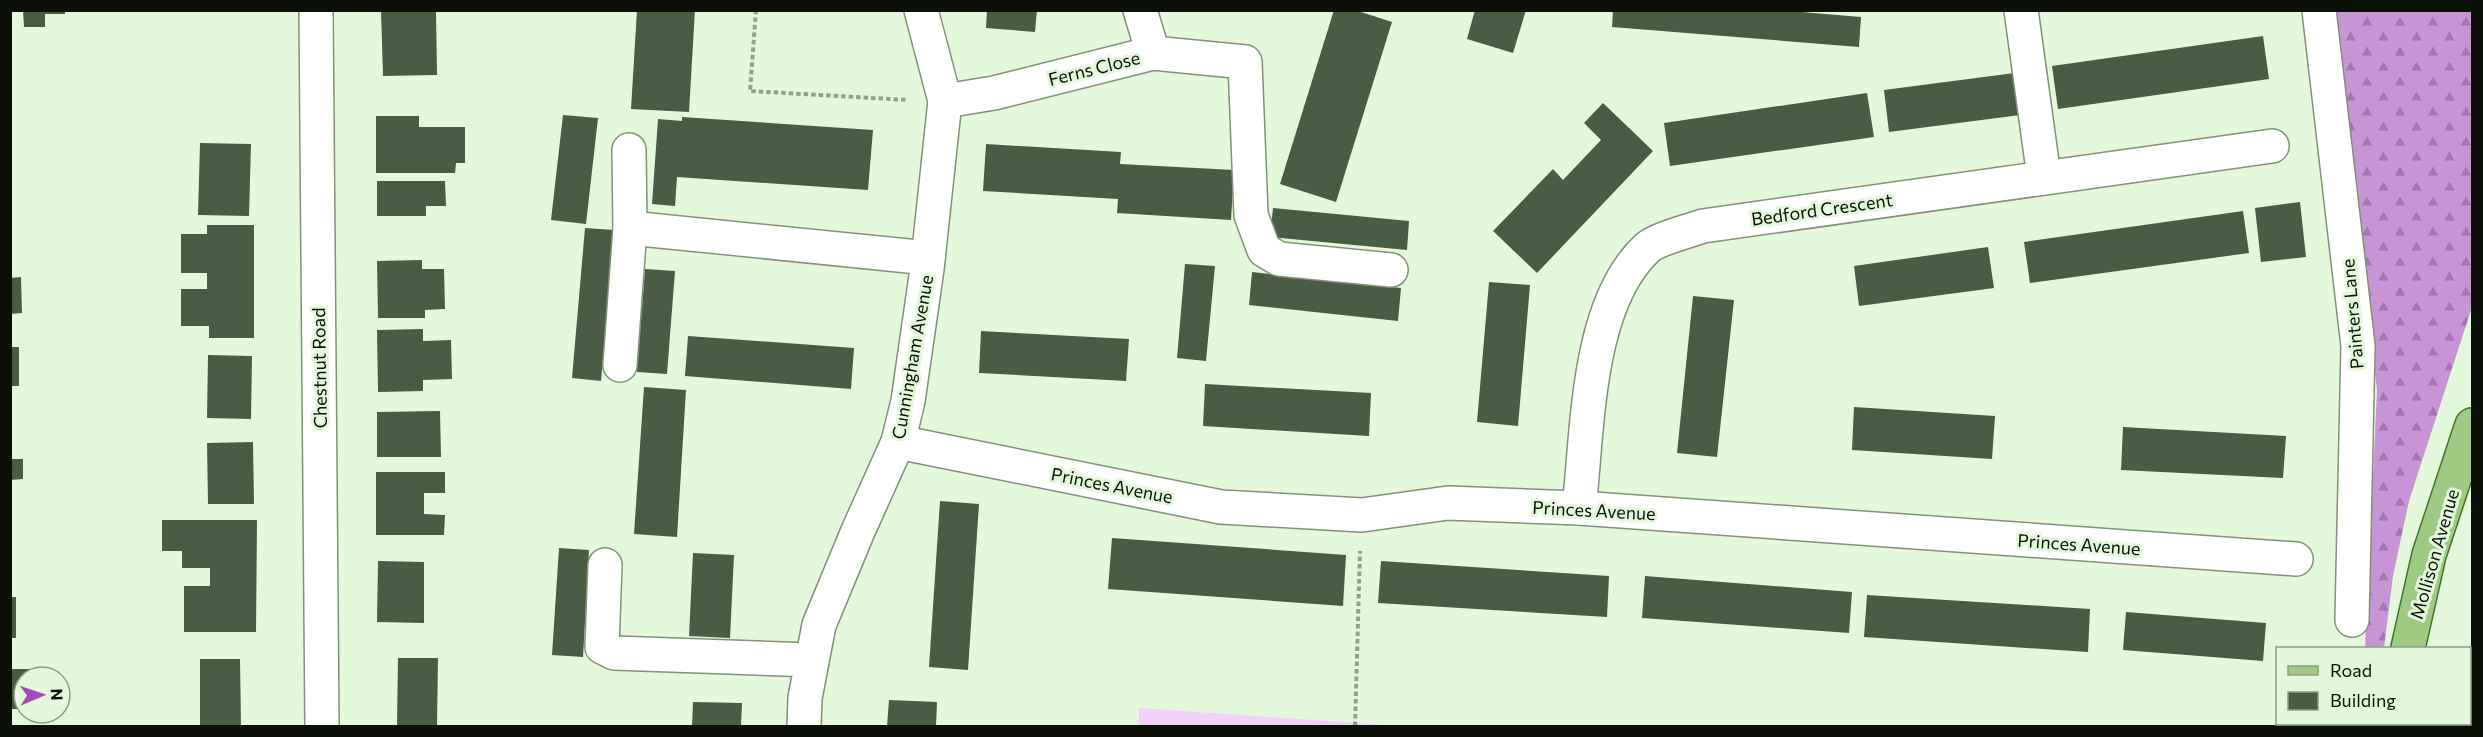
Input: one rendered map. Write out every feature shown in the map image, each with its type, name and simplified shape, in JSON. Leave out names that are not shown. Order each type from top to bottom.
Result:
[{"type":"main road","name":"Mollison Avenue","points":[[2408,647],[2429,555],[2472,425]]},
{"type":"street","name":"Chestnut Road","points":[[316,10],[322,726]]},
{"type":"street","name":"Cunningham Avenue","points":[[804,726],[805,698],[819,625],[898,442],[908,401],[928,258],[945,101],[921,10]]},
{"type":"street","points":[[1140,10],[1153,53]]},
{"type":"street","points":[[2021,10],[2044,177]]},
{"type":"street","name":"Painters Lane","points":[[2319,10],[2358,346],[2352,620]]},
{"type":"street","name":"Ferns Close","points":[[945,101],[994,93],[1153,53],[1245,62],[1251,215],[1264,250],[1279,259],[1391,270]]},
{"type":"street","name":"Bedford Crescent","points":[[1579,508],[1597,342],[1619,286],[1648,246],[1702,226],[2272,146]]},
{"type":"street","points":[[620,365],[630,228],[629,150]]},
{"type":"street","points":[[630,228],[928,258]]},
{"type":"street","name":"Princes Avenue","points":[[898,442],[1221,507],[1362,515],[1448,503],[1579,508],[2296,559]]},
{"type":"street","points":[[605,565],[602,647],[614,653],[812,660]]},
{"type":"path","points":[[756,10],[750,91],[945,101]]},
{"type":"path","points":[[1355,726],[1362,515]]},
{"type":"shaded area","points":[[1139,708],[1398,726],[1139,726]]},
{"type":"green space","points":[[2334,11],[2472,11],[2472,307],[2409,501],[2393,576],[2384,647],[2365,647],[2377,390]]},
{"type":"building","points":[[23,10],[65,10],[65,14],[45,14],[45,27],[24,27]]},
{"type":"building","points":[[381,10],[436,10],[437,75],[383,76]]},
{"type":"building","points":[[637,10],[695,10],[689,112],[631,109]]},
{"type":"building","points":[[987,10],[1037,10],[1035,32],[986,28]]},
{"type":"building","points":[[1334,10],[1355,10],[1392,22],[1336,202],[1280,184]]},
{"type":"building","points":[[1475,10],[1526,10],[1513,53],[1467,39]]},
{"type":"building","points":[[1613,10],[1778,10],[1861,17],[1859,47],[1612,27]]},
{"type":"building","points":[[2263,36],[2269,79],[2058,109],[2052,66]]},
{"type":"building","points":[[2022,72],[2028,114],[1889,132],[1884,90]]},
{"type":"building","points":[[1867,93],[1874,137],[1670,166],[1664,123]]},
{"type":"building","points":[[1603,103],[1653,151],[1537,273],[1493,231],[1553,169],[1563,180],[1601,140],[1584,123]]},
{"type":"building","points":[[563,115],[598,118],[586,224],[551,220]]},
{"type":"building","points":[[376,116],[419,116],[419,127],[465,127],[465,163],[456,163],[455,173],[376,173]]},
{"type":"building","points":[[682,117],[873,130],[868,190],[677,177],[675,206],[652,204],[658,119],[682,121]]},
{"type":"building","points":[[200,143],[251,144],[249,216],[198,215]]},
{"type":"building","points":[[986,144],[1121,152],[1120,164],[1234,170],[1231,220],[1117,213],[1118,199],[983,191]]},
{"type":"building","points":[[377,181],[445,181],[446,206],[426,206],[426,216],[377,216]]},
{"type":"building","points":[[2300,202],[2306,257],[2261,262],[2255,208]]},
{"type":"building","points":[[1273,208],[1409,221],[1407,250],[1270,237]]},
{"type":"building","points":[[2243,211],[2249,253],[2030,283],[2024,242]]},
{"type":"building","points":[[207,225],[254,225],[254,338],[209,338],[209,326],[181,326],[181,289],[207,289],[207,273],[181,273],[181,234],[207,234]]},
{"type":"building","points":[[585,228],[614,230],[601,381],[572,378]]},
{"type":"building","points":[[1988,247],[1994,288],[1859,306],[1854,266]]},
{"type":"building","points":[[422,260],[422,269],[444,269],[445,309],[425,310],[425,318],[378,318],[377,261]]},
{"type":"building","points":[[1185,264],[1215,266],[1206,361],[1177,358]]},
{"type":"building","points":[[645,269],[675,271],[667,374],[637,372]]},
{"type":"building","points":[[1252,272],[1401,288],[1398,321],[1249,305]]},
{"type":"building","points":[[21,277],[22,313],[10,314],[10,278]]},
{"type":"building","points":[[1489,282],[1530,285],[1518,426],[1477,422]]},
{"type":"building","points":[[1693,296],[1734,300],[1717,457],[1677,453]]},
{"type":"building","points":[[423,329],[423,341],[451,340],[452,379],[423,380],[423,391],[378,392],[377,330]]},
{"type":"building","points":[[981,331],[1129,339],[1126,381],[979,373]]},
{"type":"building","points":[[688,336],[854,348],[851,389],[685,376]]},
{"type":"building","points":[[10,347],[19,347],[19,386],[10,386]]},
{"type":"building","points":[[208,355],[252,356],[251,419],[207,418]]},
{"type":"building","points":[[1205,384],[1371,393],[1369,436],[1203,426]]},
{"type":"building","points":[[644,387],[686,390],[677,537],[634,534]]},
{"type":"building","points":[[1854,407],[1995,416],[1992,459],[1852,450]]},
{"type":"building","points":[[440,411],[441,457],[377,457],[377,412]]},
{"type":"building","points":[[2123,427],[2286,436],[2283,478],[2121,470]]},
{"type":"building","points":[[253,442],[254,504],[208,504],[207,443]]},
{"type":"building","points":[[10,459],[23,459],[23,479],[10,480]]},
{"type":"building","points":[[376,472],[445,472],[445,493],[424,493],[424,514],[445,515],[444,535],[376,535]]},
{"type":"building","points":[[940,501],[979,504],[968,670],[929,667]]},
{"type":"building","points":[[162,520],[257,520],[256,632],[184,632],[184,586],[210,586],[210,568],[182,568],[182,551],[162,551]]},
{"type":"building","points":[[1112,538],[1346,555],[1343,606],[1108,589]]},
{"type":"building","points":[[559,548],[589,550],[583,657],[552,655]]},
{"type":"building","points":[[693,553],[734,555],[730,638],[689,636]]},
{"type":"building","points":[[378,561],[424,562],[424,623],[377,622]]},
{"type":"building","points":[[1381,561],[1609,576],[1607,617],[1378,603]]},
{"type":"building","points":[[1645,576],[1852,592],[1849,633],[1642,618]]},
{"type":"building","points":[[1867,595],[2090,609],[2088,652],[1864,637]]},
{"type":"building","points":[[10,597],[16,597],[16,638],[10,638]]},
{"type":"building","points":[[2126,612],[2266,623],[2263,661],[2123,650]]},
{"type":"building","points":[[398,658],[438,658],[437,726],[397,726]]},
{"type":"building","points":[[200,659],[240,659],[241,726],[200,726]]},
{"type":"building","points":[[10,669],[12,669],[12,709],[10,709]]},
{"type":"building","points":[[889,700],[937,702],[936,726],[887,726]]},
{"type":"building","points":[[693,702],[742,703],[741,726],[692,726]]}]
